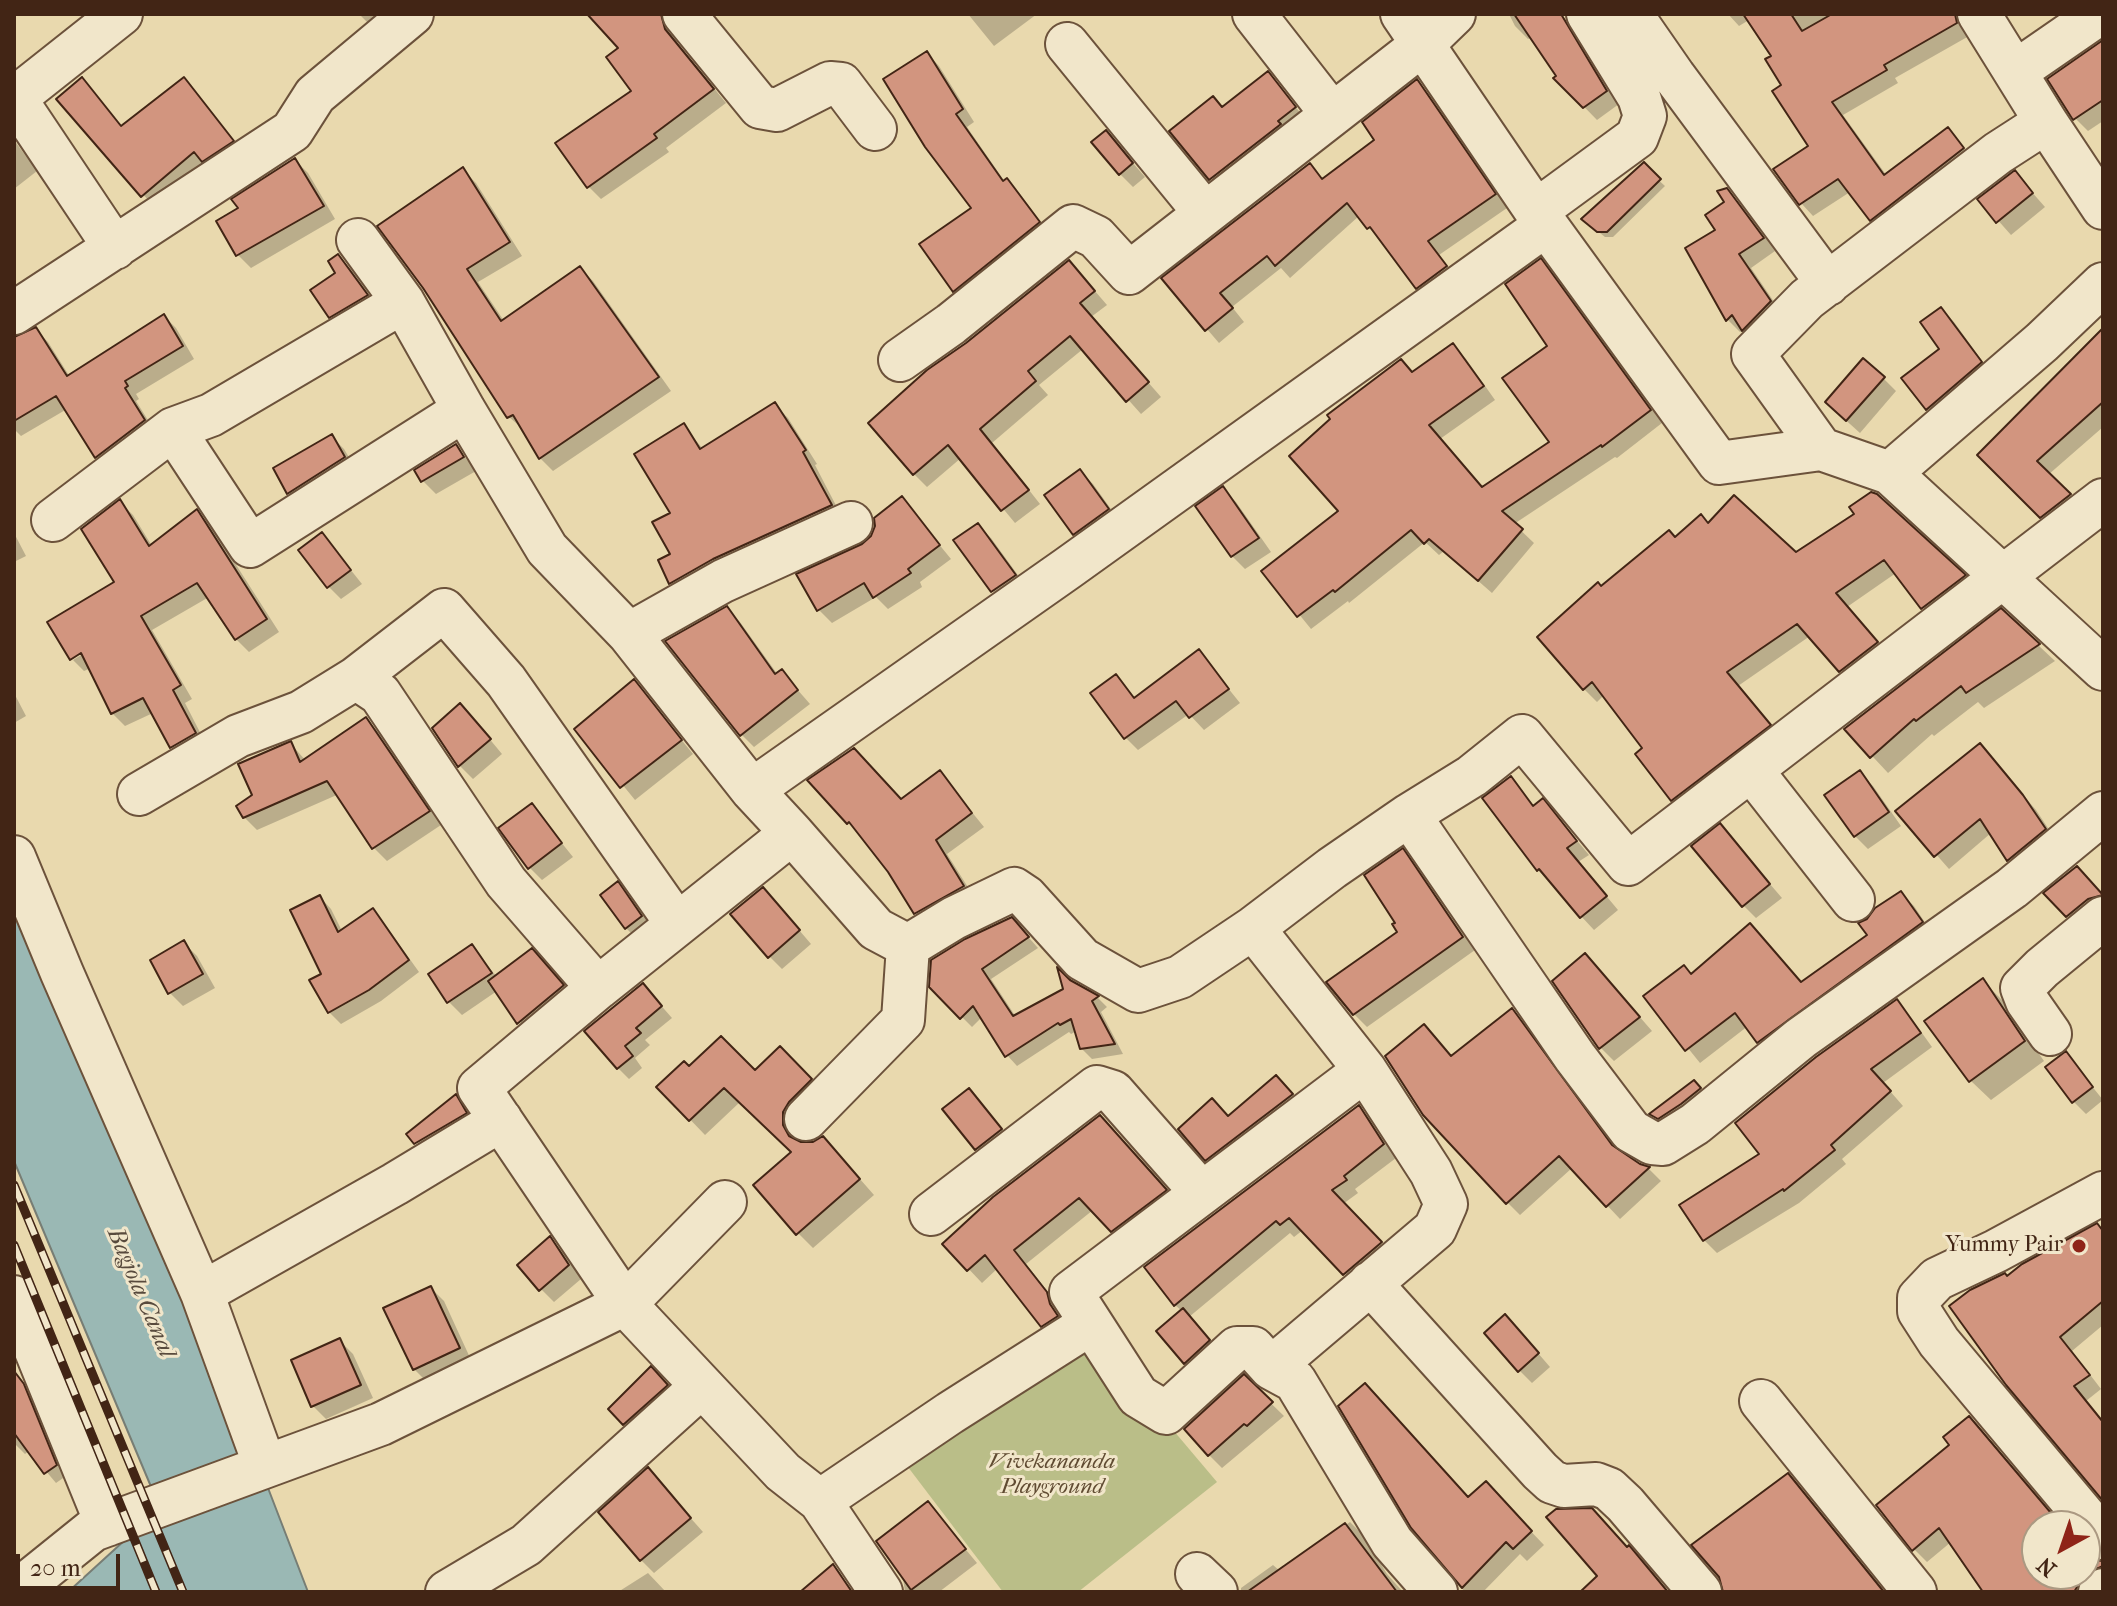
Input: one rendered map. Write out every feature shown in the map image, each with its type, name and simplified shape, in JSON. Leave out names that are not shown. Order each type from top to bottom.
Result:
[{"type":"street","points":[[115,248],[14,98],[121,14]]},
{"type":"street","points":[[14,313],[292,131],[315,95],[412,14]]},
{"type":"street","points":[[684,14],[760,107],[777,110],[830,83],[841,84],[875,129]]},
{"type":"street","points":[[1254,14],[1332,114]]},
{"type":"street","points":[[900,360],[951,324],[1073,226],[1096,237],[1129,273],[1332,114],[1413,29],[1454,14]]},
{"type":"street","points":[[752,790],[1068,568],[1541,218],[1637,137],[1645,116],[1639,97],[1588,14]]},
{"type":"street","points":[[1631,14],[1828,284]]},
{"type":"street","points":[[1979,14],[2103,208]]},
{"type":"street","points":[[2015,72],[2099,14]]},
{"type":"street","points":[[1413,29],[1541,218],[1719,463],[1821,449],[1890,473],[2103,669]]},
{"type":"street","points":[[1067,44],[1205,213]]},
{"type":"street","points":[[1821,449],[1753,354],[1807,299],[1986,162],[2046,122]]},
{"type":"street","points":[[358,240],[403,302],[547,549],[629,634],[752,790],[876,929],[908,946]]},
{"type":"street","points":[[1890,473],[2042,342],[2103,284]]},
{"type":"street","points":[[53,520],[173,429],[211,415],[403,302]]},
{"type":"street","points":[[173,429],[250,546],[464,410]]},
{"type":"street","points":[[908,946],[954,918],[1014,889],[1026,897],[1082,959],[1138,991],[1180,977],[1253,928],[1332,868],[1472,776],[1522,736],[1628,864],[2103,500]]},
{"type":"street","points":[[629,634],[723,581],[851,523]]},
{"type":"street","points":[[139,794],[238,736],[301,712],[356,678],[444,610],[506,681],[677,924]]},
{"type":"street","points":[[356,678],[380,694],[506,882],[598,988]]},
{"type":"street","points":[[1752,771],[1853,900]]},
{"type":"street","points":[[1409,815],[1575,1057],[1631,1131],[1652,1143],[1663,1144],[1695,1124],[1801,1038],[2012,888],[2103,813]]},
{"type":"street","points":[[792,833],[479,1088],[625,1304],[783,1472],[820,1501],[876,1590]]},
{"type":"street","points":[[14,857],[202,1293],[265,1466]]},
{"type":"street","points":[[2050,1034],[2027,1001],[2022,988],[2103,918]]},
{"type":"street","points":[[1253,928],[1365,1070],[1431,1172],[1446,1204],[1435,1229],[1271,1368]]},
{"type":"street","points":[[806,1119],[903,1020],[908,946]]},
{"type":"street","points":[[1365,1070],[1071,1292],[1138,1396],[1166,1413],[1237,1348],[1253,1348],[1271,1368],[1295,1381],[1392,1542],[1436,1592]]},
{"type":"street","points":[[931,1214],[1097,1087],[1113,1092],[1201,1192]]},
{"type":"street","points":[[202,1293],[501,1120]]},
{"type":"street","points":[[2103,1193],[1937,1279],[1919,1298],[1919,1311],[1939,1342],[2103,1538]]},
{"type":"street","points":[[16,1592],[93,1530],[381,1424],[625,1304],[725,1202]]},
{"type":"street","points":[[1370,1283],[1540,1471],[1552,1482],[1564,1486],[1596,1484],[1609,1489],[1700,1592]]},
{"type":"street","points":[[14,1297],[113,1522]]},
{"type":"street","points":[[820,1501],[1090,1324]]},
{"type":"street","points":[[447,1592],[526,1545],[702,1386]]},
{"type":"street","points":[[1761,1401],[1915,1592]]},
{"type":"green space","name":"Vivekananda Playground","points":[[1086,1327],[1217,1482],[1078,1592],[1003,1592],[895,1450]]},
{"type":"water","name":"Bagjola Canal","points":[[14,885],[208,1332],[308,1592],[68,1592],[160,1508],[14,1161]]},
{"type":"building","points":[[587,14],[661,14],[665,29],[714,89],[654,134],[657,138],[587,188],[555,143],[631,91],[606,57],[618,48]]},
{"type":"building","points":[[1514,14],[1561,14],[1607,91],[1583,108],[1553,78],[1556,76]]},
{"type":"building","points":[[1743,14],[1791,14],[1802,31],[1832,14],[1955,14],[1957,23],[1884,65],[1887,70],[1832,102],[1884,175],[1948,127],[1964,148],[1870,221],[1838,179],[1799,205],[1773,169],[1808,146],[1772,91],[1781,85],[1765,59],[1771,56]]},
{"type":"building","points":[[2103,40],[2103,100],[2073,120],[2047,79]]},
{"type":"building","points":[[927,51],[963,109],[956,114],[1003,181],[1007,178],[1040,222],[953,292],[919,244],[971,208],[925,147],[883,79]]},
{"type":"building","points":[[1268,71],[1296,107],[1278,121],[1281,124],[1209,180],[1169,131],[1213,96],[1222,107]]},
{"type":"building","points":[[82,77],[121,126],[184,77],[234,141],[202,162],[194,152],[141,197],[56,99]]},
{"type":"building","points":[[1417,79],[1496,194],[1428,241],[1447,266],[1416,289],[1370,227],[1367,229],[1347,203],[1275,266],[1267,256],[1220,293],[1233,308],[1205,331],[1161,278],[1310,163],[1322,179],[1374,140],[1362,122]]},
{"type":"building","points":[[1106,130],[1133,163],[1119,175],[1091,142]]},
{"type":"building","points":[[295,158],[324,206],[236,256],[216,221],[238,208],[231,199]]},
{"type":"building","points":[[1644,162],[1661,179],[1607,232],[1597,232],[1581,219]]},
{"type":"building","points":[[463,167],[510,242],[467,269],[501,321],[580,266],[659,377],[539,459],[513,415],[507,418],[423,288],[377,226]]},
{"type":"building","points":[[2015,170],[2033,193],[1996,223],[1977,199]]},
{"type":"building","points":[[1727,188],[1764,238],[1739,254],[1771,301],[1742,331],[1732,315],[1726,321],[1685,248],[1715,230],[1705,215],[1724,202],[1717,191]]},
{"type":"building","points":[[338,254],[368,295],[329,318],[310,290],[335,273],[328,261]]},
{"type":"building","points":[[1541,258],[1651,410],[1602,447],[1502,511],[1523,529],[1478,581],[1429,539],[1424,544],[1411,530],[1335,592],[1333,590],[1297,617],[1261,571],[1338,511],[1289,456],[1330,419],[1327,415],[1401,359],[1412,372],[1453,343],[1484,386],[1429,425],[1482,487],[1549,442],[1502,378],[1547,346],[1505,284]]},
{"type":"building","points":[[1069,260],[1095,291],[1080,303],[1149,382],[1126,402],[1070,336],[1028,371],[1036,381],[980,429],[1029,490],[1001,511],[948,445],[913,475],[868,423],[927,370],[966,343]]},
{"type":"building","points":[[1941,307],[1982,362],[1926,410],[1901,378],[1939,349],[1920,322]]},
{"type":"building","points":[[164,314],[183,346],[125,381],[128,386],[125,388],[145,420],[95,458],[56,396],[14,421],[14,337],[36,327],[67,376]]},
{"type":"building","points":[[2103,328],[2103,402],[2037,461],[2071,494],[2040,518],[1977,455]]},
{"type":"building","points":[[1863,358],[1885,377],[1846,421],[1825,402]]},
{"type":"building","points":[[775,402],[806,450],[803,452],[832,505],[713,559],[669,584],[658,560],[670,554],[652,522],[670,513],[634,454],[684,423],[700,449]]},
{"type":"building","points":[[332,434],[345,457],[287,494],[273,468]]},
{"type":"building","points":[[456,444],[464,457],[421,482],[414,470]]},
{"type":"building","points":[[1080,469],[1109,509],[1073,535],[1044,495]]},
{"type":"building","points":[[1223,486],[1259,538],[1231,557],[1195,506]]},
{"type":"building","points":[[1871,492],[1877,494],[1966,575],[1921,609],[1884,560],[1836,593],[1878,642],[1839,672],[1797,624],[1727,672],[1771,725],[1671,801],[1635,754],[1642,748],[1592,682],[1583,690],[1537,637],[1598,582],[1601,586],[1669,530],[1675,537],[1701,514],[1708,523],[1734,495],[1796,552],[1854,514],[1849,507]]},
{"type":"building","points":[[902,496],[940,545],[908,569],[911,573],[873,598],[864,583],[817,611],[796,574],[862,544],[871,536],[874,518]]},
{"type":"building","points":[[120,499],[149,546],[197,509],[267,619],[235,640],[197,583],[141,616],[181,685],[173,690],[196,733],[170,748],[143,698],[111,714],[81,653],[70,660],[47,622],[114,582],[81,529]]},
{"type":"building","points":[[978,523],[1016,575],[991,592],[953,540]]},
{"type":"building","points":[[322,532],[351,570],[327,588],[298,550]]},
{"type":"building","points":[[727,606],[775,674],[782,669],[798,690],[740,736],[665,641]]},
{"type":"building","points":[[2001,608],[2040,644],[1966,693],[1961,686],[1916,721],[1914,719],[1870,758],[1844,729]]},
{"type":"building","points":[[1199,649],[1229,689],[1189,718],[1176,701],[1124,739],[1090,693],[1116,674],[1134,698]]},
{"type":"building","points":[[634,679],[682,740],[620,788],[574,729]]},
{"type":"building","points":[[460,703],[491,739],[458,767],[432,728]]},
{"type":"building","points":[[366,717],[430,811],[372,849],[327,781],[243,818],[236,806],[252,795],[238,764],[291,741],[300,762]]},
{"type":"building","points":[[1980,743],[2023,795],[2046,829],[2007,861],[1980,819],[1934,857],[1895,811]]},
{"type":"building","points":[[854,748],[901,799],[940,770],[972,813],[936,840],[964,886],[914,914],[888,872],[849,822],[847,824],[807,780]]},
{"type":"building","points":[[1860,770],[1889,812],[1854,837],[1824,795]]},
{"type":"building","points":[[1511,776],[1533,806],[1543,798],[1577,841],[1567,848],[1607,896],[1580,918],[1539,869],[1537,871],[1482,798]]},
{"type":"building","points":[[532,803],[562,843],[528,869],[498,828]]},
{"type":"building","points":[[1720,823],[1770,884],[1742,907],[1691,846]]},
{"type":"building","points":[[1403,848],[1463,937],[1353,1015],[1326,982],[1397,932],[1392,924],[1395,923],[1364,875]]},
{"type":"building","points":[[2077,866],[2103,895],[2088,899],[2066,917],[2043,893]]},
{"type":"building","points":[[618,881],[642,916],[625,929],[600,895]]},
{"type":"building","points":[[763,887],[800,930],[768,958],[730,914]]},
{"type":"building","points":[[1901,891],[1923,922],[1757,1043],[1735,1013],[1685,1051],[1643,996],[1684,965],[1691,974],[1750,923],[1801,982],[1867,935],[1858,923]]},
{"type":"building","points":[[320,895],[338,932],[373,908],[409,960],[369,990],[328,1013],[309,980],[321,974],[290,910]]},
{"type":"building","points":[[1012,917],[1029,937],[982,969],[1013,1016],[1063,989],[1057,967],[1070,980],[1099,996],[1092,1001],[1115,1044],[1080,1049],[1071,1019],[1060,1025],[1058,1023],[1005,1057],[973,1006],[960,1019],[929,987],[931,960],[965,939]]},
{"type":"building","points":[[184,940],[203,974],[168,994],[150,960]]},
{"type":"building","points":[[472,944],[492,973],[447,1003],[428,974]]},
{"type":"building","points":[[532,948],[564,985],[517,1024],[488,981]]},
{"type":"building","points":[[1585,953],[1640,1017],[1599,1049],[1552,981]]},
{"type":"building","points":[[1983,978],[2025,1041],[1969,1082],[1924,1021]]},
{"type":"building","points":[[643,983],[662,1006],[636,1028],[641,1033],[625,1046],[633,1056],[617,1069],[584,1031]]},
{"type":"building","points":[[1897,999],[1921,1033],[1871,1069],[1891,1091],[1831,1145],[1835,1150],[1784,1191],[1703,1241],[1679,1205],[1759,1154],[1735,1123],[1816,1057]]},
{"type":"building","points":[[1512,1008],[1612,1145],[1640,1164],[1650,1167],[1606,1207],[1559,1156],[1506,1204],[1423,1115],[1385,1056],[1424,1024],[1451,1056]]},
{"type":"building","points":[[721,1036],[755,1070],[780,1046],[812,1079],[783,1112],[783,1125],[789,1136],[801,1142],[813,1142],[823,1136],[860,1179],[796,1235],[753,1185],[791,1152],[724,1088],[689,1121],[656,1087],[684,1061],[689,1066]]},
{"type":"building","points":[[2066,1051],[2093,1087],[2072,1103],[2045,1067]]},
{"type":"building","points":[[1276,1075],[1293,1094],[1205,1161],[1178,1129],[1212,1098],[1228,1116]]},
{"type":"building","points":[[1694,1080],[1701,1088],[1681,1104],[1658,1119],[1649,1114]]},
{"type":"building","points":[[969,1088],[1002,1129],[975,1150],[942,1109]]},
{"type":"building","points":[[456,1094],[467,1113],[414,1144],[406,1134]]},
{"type":"building","points":[[1359,1105],[1384,1144],[1344,1176],[1347,1180],[1332,1190],[1382,1242],[1343,1275],[1289,1218],[1280,1225],[1276,1221],[1174,1306],[1144,1267]]},
{"type":"building","points":[[1100,1115],[1167,1190],[1111,1232],[1079,1198],[1014,1250],[1047,1292],[1058,1316],[1041,1327],[985,1255],[967,1271],[942,1244],[993,1197]]},
{"type":"building","points":[[2097,1223],[2103,1231],[2103,1301],[2060,1337],[2090,1375],[2074,1386],[2103,1422],[2103,1501],[2006,1385],[1949,1306],[1970,1290],[2005,1273],[2007,1276],[2022,1264]]},
{"type":"building","points":[[550,1236],[569,1265],[539,1291],[517,1265]]},
{"type":"building","points":[[431,1286],[460,1348],[413,1370],[383,1308]]},
{"type":"building","points":[[1183,1308],[1210,1340],[1184,1364],[1156,1331]]},
{"type":"building","points":[[1505,1314],[1539,1353],[1518,1372],[1484,1333]]},
{"type":"building","points":[[340,1338],[361,1385],[311,1407],[291,1360]]},
{"type":"building","points":[[651,1366],[668,1385],[623,1425],[608,1409]]},
{"type":"building","points":[[14,1371],[24,1384],[57,1465],[44,1474],[14,1433]]},
{"type":"building","points":[[1244,1374],[1273,1402],[1208,1456],[1184,1429]]},
{"type":"building","points":[[1365,1383],[1468,1497],[1486,1481],[1532,1531],[1513,1549],[1506,1542],[1462,1588],[1411,1528],[1338,1406]]},
{"type":"building","points":[[1969,1416],[2048,1510],[2021,1510],[2021,1590],[2074,1592],[1983,1592],[1939,1528],[1912,1551],[1876,1505],[1949,1445],[1943,1437]]},
{"type":"building","points":[[648,1467],[691,1518],[640,1561],[598,1512]]},
{"type":"building","points":[[1788,1473],[1884,1592],[1723,1592],[1719,1577],[1691,1545]]},
{"type":"building","points":[[928,1501],[966,1549],[911,1590],[876,1541]]},
{"type":"building","points":[[1592,1508],[1627,1547],[1629,1545],[1668,1592],[1580,1592],[1597,1576],[1546,1517],[1556,1509]]},
{"type":"building","points":[[1345,1523],[1397,1592],[1247,1592]]},
{"type":"building","points":[[833,1564],[852,1592],[800,1592]]},
{"type":"railway","points":[[14,1185],[183,1592]]},
{"type":"railway","points":[[14,1245],[156,1592]]},
{"type":"place","name":"Yummy Pair","points":[[2079,1246]]}]
